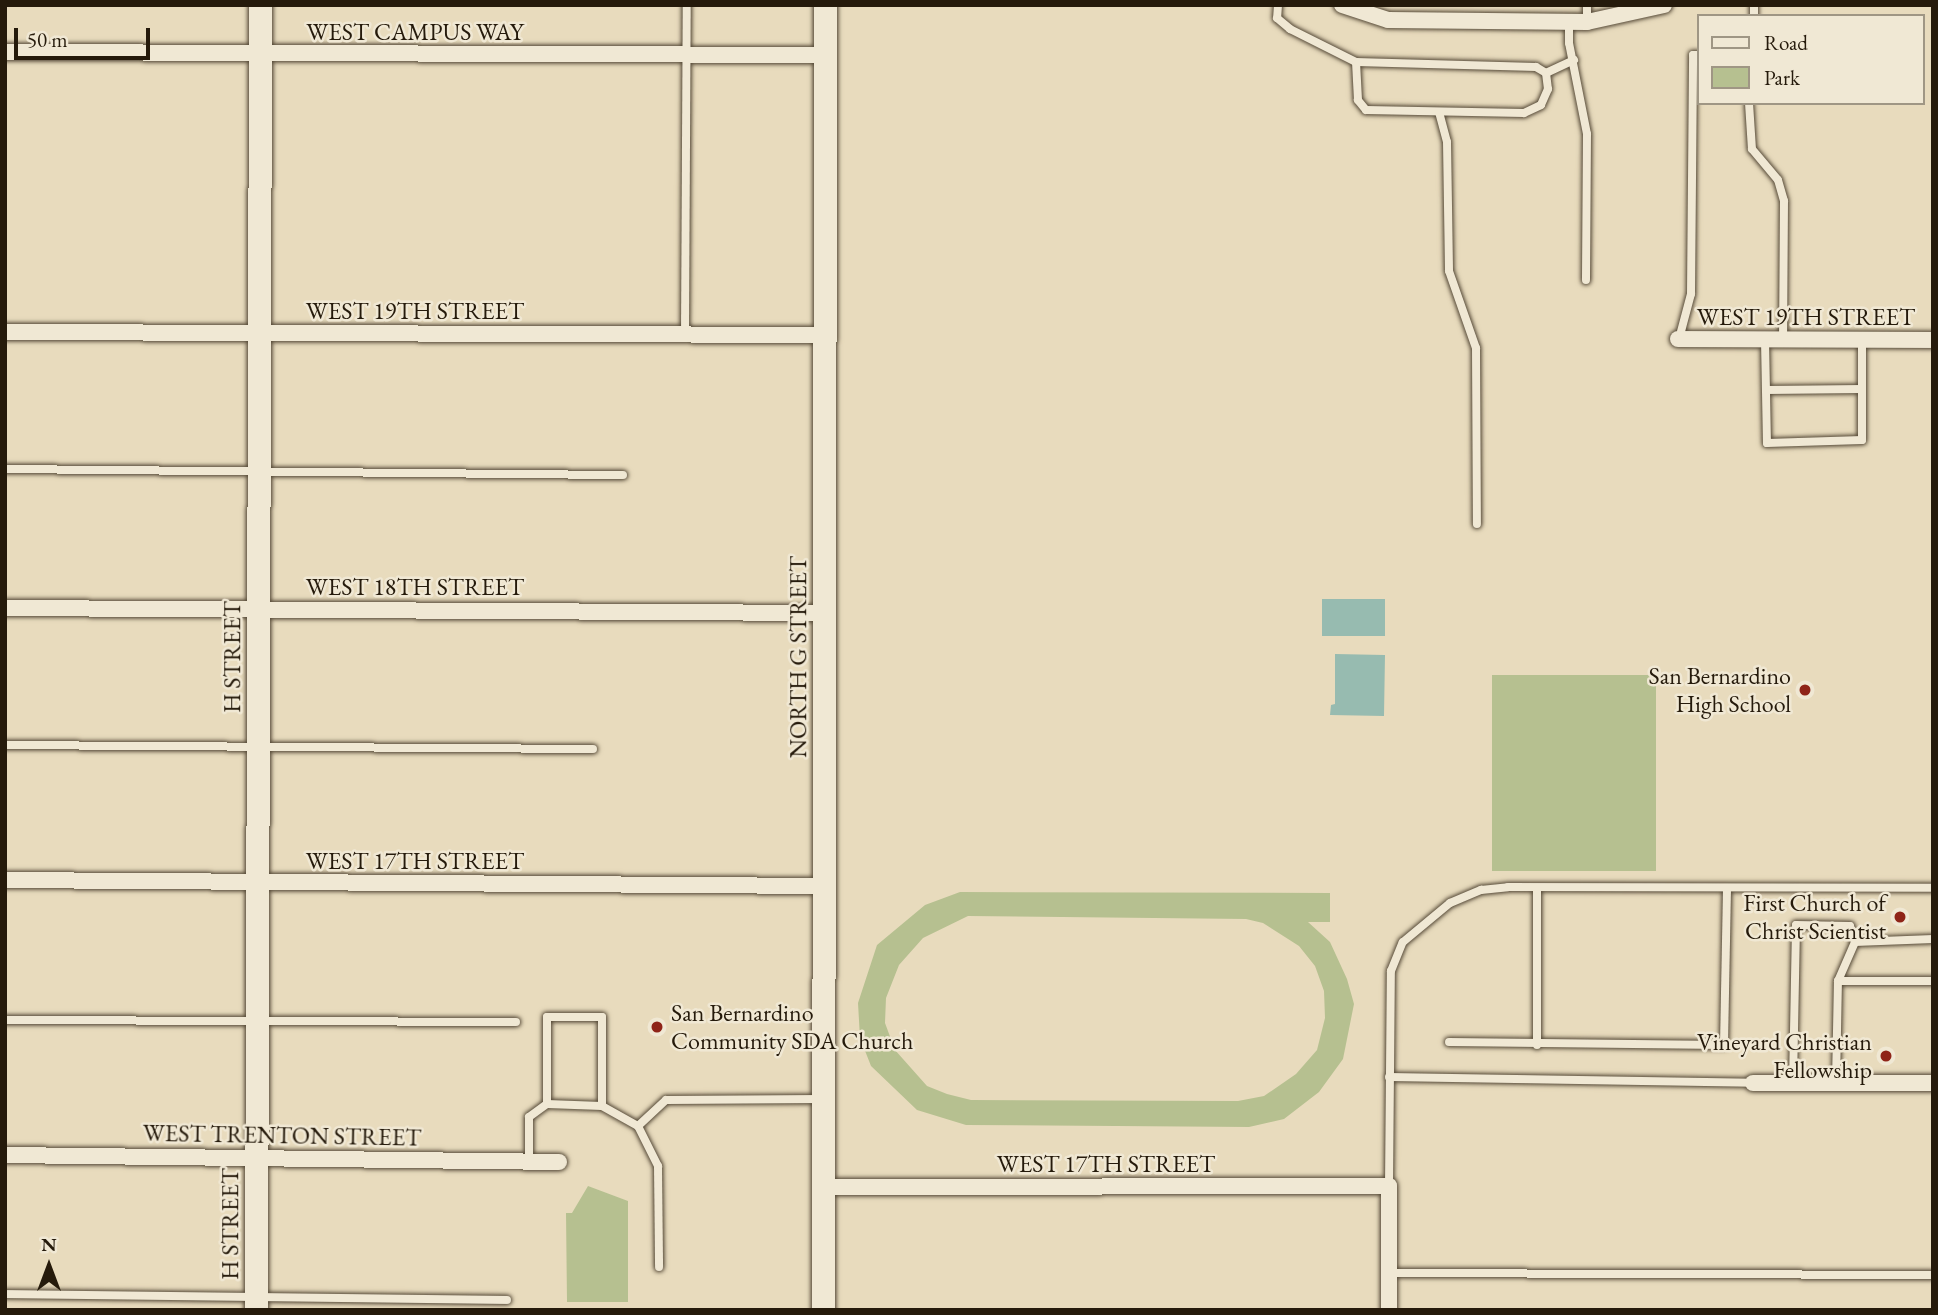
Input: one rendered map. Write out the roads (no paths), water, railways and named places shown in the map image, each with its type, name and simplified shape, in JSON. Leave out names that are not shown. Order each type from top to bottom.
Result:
[{"type":"street","name":"H STREET","points":[[256,1303],[260,5]]},
{"type":"street","name":"NORTH G STREET","points":[[823,1310],[825,5]]},
{"type":"street","points":[[1342,5],[1388,13],[1587,23],[1664,5]]},
{"type":"street","name":"WEST CAMPUS WAY","points":[[5,52],[825,55]]},
{"type":"street","name":"WEST 19TH STREET","points":[[5,332],[824,335]]},
{"type":"street","name":"WEST 19TH STREET","points":[[1678,339],[1933,340]]},
{"type":"street","name":"WEST 18TH STREET","points":[[5,608],[824,612]]},
{"type":"street","name":"WEST 17TH STREET","points":[[5,880],[824,886]]},
{"type":"street","points":[[1754,1083],[1933,1083]]},
{"type":"street","name":"WEST TRENTON STREET","points":[[5,1155],[257,1156],[559,1162]]},
{"type":"street","points":[[1389,1186],[1389,1310]]},
{"type":"street","name":"WEST 17TH STREET","points":[[823,1187],[1389,1186]]},
{"type":"lane","points":[[685,335],[687,5]]},
{"type":"lane","points":[[1278,5],[1277,18],[1290,29],[1356,62],[1536,67],[1546,73]]},
{"type":"lane","points":[[1587,5],[1587,23]]},
{"type":"lane","points":[[1569,22],[1587,134],[1586,281]]},
{"type":"lane","points":[[1678,339],[1691,293],[1693,55],[1696,55]]},
{"type":"lane","points":[[1546,73],[1574,60]]},
{"type":"lane","points":[[1356,62],[1358,100],[1366,110],[1524,113],[1541,104],[1548,89],[1546,73]]},
{"type":"lane","points":[[1749,105],[1752,149],[1778,180],[1784,201],[1783,340]]},
{"type":"lane","points":[[1439,111],[1447,142],[1449,271],[1476,348],[1476,524]]},
{"type":"lane","points":[[1765,340],[1767,443],[1862,440],[1862,340]]},
{"type":"lane","points":[[1766,390],[1862,389]]},
{"type":"lane","points":[[5,469],[623,475]]},
{"type":"lane","points":[[5,745],[593,749]]},
{"type":"lane","points":[[1389,1186],[1391,971],[1403,943],[1450,903],[1481,890],[1537,888],[1933,888]]},
{"type":"lane","points":[[1537,888],[1537,1045]]},
{"type":"lane","points":[[1449,1042],[1724,1045],[1727,889]]},
{"type":"lane","points":[[1793,1083],[1796,925],[1850,926],[1855,943],[1838,981],[1836,1083]]},
{"type":"lane","points":[[1855,943],[1933,939]]},
{"type":"lane","points":[[1838,981],[1933,981]]},
{"type":"lane","points":[[547,1104],[547,1017],[602,1017],[602,1106]]},
{"type":"lane","points":[[5,1020],[516,1022]]},
{"type":"lane","points":[[1389,1077],[1754,1083]]},
{"type":"lane","points":[[638,1126],[666,1100],[823,1099]]},
{"type":"lane","points":[[529,1161],[529,1118],[547,1104],[602,1106],[638,1126],[658,1166],[659,1267]]},
{"type":"lane","points":[[1389,1273],[1933,1275]]},
{"type":"lane","points":[[5,1294],[256,1303],[507,1300]]},
{"type":"water","points":[[1322,599],[1385,599],[1385,636],[1322,636]]},
{"type":"water","points":[[1335,654],[1385,655],[1384,716],[1330,715],[1331,705],[1335,704]]},
{"type":"place","name":"San Bernardino High School","points":[[1805,690]]},
{"type":"place","name":"First Church of Christ Scientist","points":[[1900,917]]},
{"type":"place","name":"San Bernardino Community SDA Church","points":[[657,1027]]},
{"type":"place","name":"Vineyard Christian Fellowship","points":[[1886,1056]]}]
